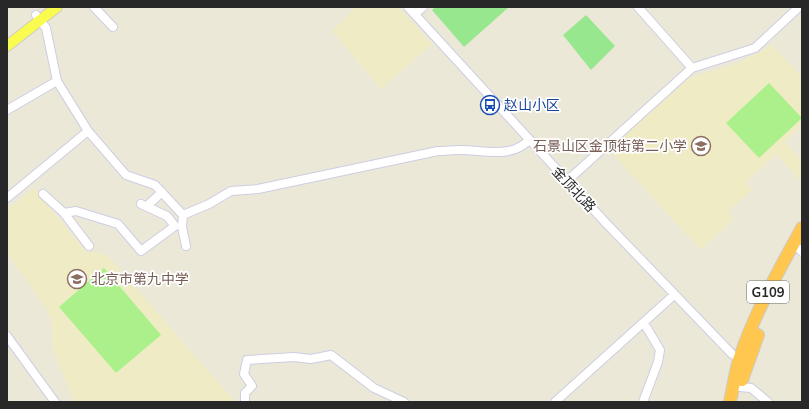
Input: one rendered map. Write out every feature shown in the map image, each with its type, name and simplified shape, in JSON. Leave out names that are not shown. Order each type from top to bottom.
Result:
[{"type":"highway","name":"G109","points":[[730,402],[774,279],[802,228]]},
{"type":"highway","name":"G109","points":[[736,402],[744,361],[757,338],[801,248]]},
{"type":"main road","points":[[7,46],[38,18],[46,7]]},
{"type":"main road","points":[[7,37],[57,7]]},
{"type":"street","points":[[94,7],[113,27]]},
{"type":"street","name":"金顶北路","points":[[408,7],[566,181],[674,295],[732,354],[744,361]]},
{"type":"street","points":[[415,14],[423,7]]},
{"type":"street","points":[[638,7],[692,68]]},
{"type":"street","points":[[566,181],[692,68],[755,48],[799,7]]},
{"type":"street","points":[[38,18],[46,28],[57,81],[88,131],[126,175],[154,184],[183,215],[182,227],[186,246]]},
{"type":"street","points":[[7,110],[57,81]]},
{"type":"street","points":[[7,198],[88,131]]},
{"type":"street","points":[[183,215],[209,204],[230,191],[258,189],[438,151],[460,150],[502,153],[520,148],[529,140]]},
{"type":"street","points":[[64,213],[76,211],[118,224],[141,251],[175,226],[167,216],[144,205],[162,192]]},
{"type":"street","points":[[43,194],[64,213],[89,246]]},
{"type":"street","points":[[554,402],[606,354],[644,323],[674,295]]},
{"type":"street","points":[[643,402],[658,362],[660,350],[644,323]]},
{"type":"street","points":[[7,336],[55,402]]},
{"type":"street","points":[[245,402],[245,393],[252,386],[244,374],[247,360],[294,357],[311,359],[331,355],[374,388],[404,402]]},
{"type":"street","points":[[740,387],[751,388],[768,402]]},
{"type":"shaded area","points":[[356,7],[398,7],[432,44],[381,89],[332,31]]},
{"type":"shaded area","name":"石景山区金顶街第二小学","points":[[772,45],[802,77],[802,126],[785,142],[802,162],[802,182],[776,154],[746,182],[752,190],[728,212],[734,219],[701,250],[609,150],[686,79],[736,64]]},
{"type":"shaded area","name":"北京市第九中学","points":[[34,188],[86,252],[98,252],[109,257],[235,402],[74,402],[53,349],[51,318],[41,301],[7,253],[7,204],[11,207]]},
{"type":"green space","points":[[435,7],[509,7],[464,47],[432,10]]},
{"type":"green space","points":[[586,15],[615,46],[591,70],[563,35]]},
{"type":"green space","points":[[769,83],[802,118],[759,158],[726,123]]},
{"type":"green space","points":[[104,268],[161,335],[116,373],[59,307]]},
{"type":"place","name":"赵山小区","points":[[490,105]]},
{"type":"place","name":"石景山区金顶街第二小学","points":[[701,146]]},
{"type":"place","name":"北京市第九中学","points":[[77,279]]}]
